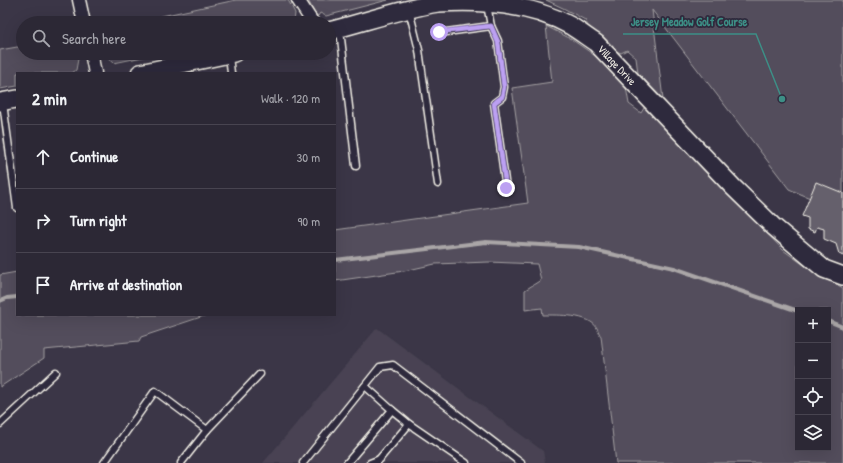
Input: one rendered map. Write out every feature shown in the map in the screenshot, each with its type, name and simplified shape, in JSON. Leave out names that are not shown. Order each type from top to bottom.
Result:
[{"type":"street","points":[[79,0],[82,16]]},
{"type":"street","points":[[298,0],[308,16]]},
{"type":"street","name":"Village Drive","points":[[336,29],[438,3],[464,1],[486,1],[524,7],[546,14],[571,26],[596,43],[774,228],[824,269],[843,276]]},
{"type":"street","points":[[92,60],[95,72]]},
{"type":"street","points":[[150,72],[180,69],[211,60]]},
{"type":"lane","points":[[486,1],[491,26],[498,42],[504,87],[502,97],[494,103],[506,188]]},
{"type":"lane","points":[[409,10],[420,50],[438,184]]},
{"type":"lane","points":[[439,32],[491,26]]},
{"type":"lane","points":[[336,42],[356,166]]},
{"type":"lane","points":[[230,72],[231,60]]},
{"type":"lane","points":[[7,101],[16,197]]},
{"type":"lane","points":[[303,463],[380,367],[393,365],[521,463]]},
{"type":"lane","points":[[0,424],[56,372]]},
{"type":"lane","points":[[181,463],[208,430],[260,374]]},
{"type":"lane","points":[[365,386],[409,424],[466,463]]},
{"type":"lane","points":[[104,463],[155,391],[208,430]]},
{"type":"lane","points":[[347,463],[392,410]]},
{"type":"lane","points":[[370,463],[378,462],[409,424]]},
{"type":"shaded area","points":[[236,0],[288,0],[295,13],[295,16],[162,16]]},
{"type":"shaded area","points":[[308,0],[388,0],[326,16],[320,13],[318,16],[314,12]]},
{"type":"shaded area","points":[[546,0],[843,0],[843,212],[789,189],[652,10],[663,99],[638,73],[636,58],[627,50],[621,53],[616,51],[588,26],[585,20]]},
{"type":"shaded area","points":[[546,26],[571,39],[597,57],[611,70],[626,87],[629,104],[641,113],[644,108],[648,108],[783,250],[811,270],[843,288],[843,463],[616,463],[601,336],[593,323],[587,320],[573,316],[543,315],[542,308],[525,310],[525,290],[541,280],[537,264],[489,262],[435,264],[404,271],[336,281],[336,230],[528,203],[512,88],[552,82]]},
{"type":"shaded area","points":[[16,47],[16,60],[78,60],[76,70],[73,72],[16,72],[16,86],[0,89],[0,50]]},
{"type":"shaded area","points":[[111,60],[128,60],[114,63]]},
{"type":"shaded area","points":[[16,272],[16,316],[204,316],[141,337],[139,341],[44,350],[44,358],[0,387],[0,275]]},
{"type":"shaded area","points":[[377,328],[543,451],[545,463],[263,463]]},
{"type":"building","points":[[816,182],[843,193],[843,256],[839,254],[836,244],[824,239],[824,229],[817,227],[815,232],[808,229],[808,218],[802,216]]},
{"type":"waterway","points":[[336,260],[486,242],[579,247],[674,268],[795,310]]},
{"type":"waterway","points":[[0,301],[7,298],[16,297]]},
{"type":"waterway","points":[[831,322],[843,327]]},
{"type":"place","name":"Jersey Meadow Golf Course","points":[[782,99]]},
{"type":"route","points":[[439,32],[491,26],[498,42],[504,87],[502,97],[494,103],[506,188]]}]
